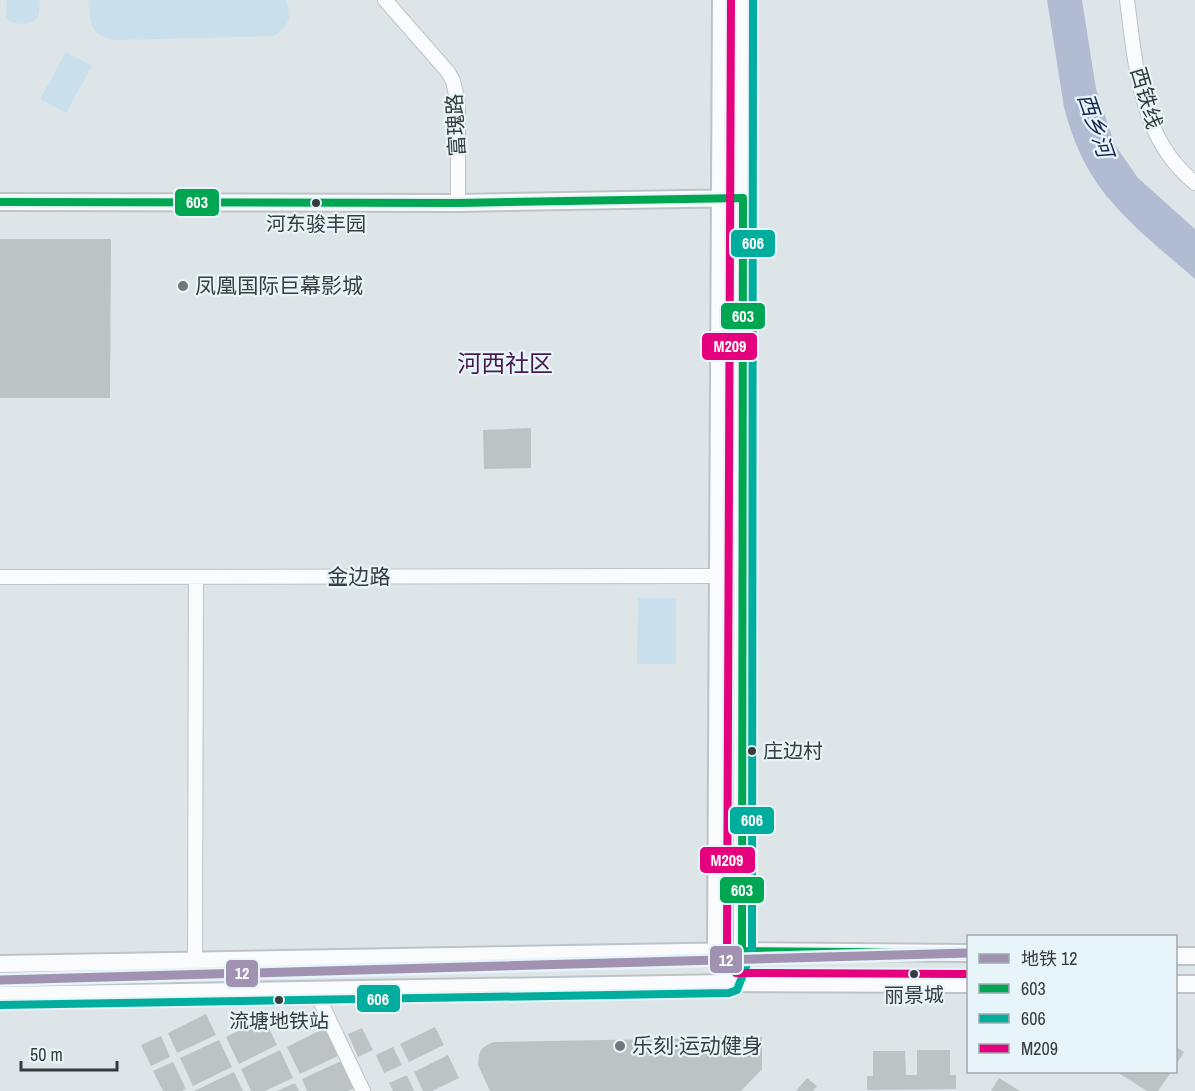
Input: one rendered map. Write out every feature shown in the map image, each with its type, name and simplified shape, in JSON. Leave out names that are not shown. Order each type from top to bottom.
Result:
[{"type":"main road","points":[[721,0],[716,951],[729,983]]},
{"type":"main road","points":[[729,983],[741,951],[743,0]]},
{"type":"main road","points":[[0,202],[458,203],[743,198]]},
{"type":"main road","points":[[0,964],[716,951],[967,953]]},
{"type":"main road","points":[[1177,956],[1195,956]]},
{"type":"main road","points":[[0,995],[729,983],[967,984]]},
{"type":"main road","points":[[1177,984],[1195,984]]},
{"type":"street","name":"富瑰路","points":[[385,0],[448,72],[453,81],[458,103],[458,203]]},
{"type":"street","name":"西铁线","points":[[1127,0],[1138,82],[1148,115],[1163,148],[1195,183]]},
{"type":"street","name":"金边路","points":[[0,577],[718,576]]},
{"type":"street","points":[[195,961],[196,577]]},
{"type":"street","points":[[315,990],[363,1091]]},
{"type":"shaded area","points":[[7,0],[39,0],[38,16],[33,22],[25,24],[9,21],[6,17]]},
{"type":"shaded area","points":[[89,0],[286,0],[289,16],[283,29],[274,36],[118,40],[102,36],[93,28]]},
{"type":"shaded area","points":[[66,52],[92,66],[66,113],[40,99]]},
{"type":"shaded area","points":[[638,598],[676,598],[676,664],[637,664]]},
{"type":"water","name":"西乡河","points":[[1047,0],[1082,0],[1096,89],[1115,145],[1138,178],[1195,229],[1195,279],[1120,211],[1102,191],[1088,169],[1076,145],[1064,107]]},
{"type":"building","points":[[0,239],[111,239],[110,398],[0,398]]},
{"type":"building","points":[[531,428],[531,468],[484,469],[483,430]]},
{"type":"building","points":[[206,1014],[216,1035],[177,1053],[168,1033]]},
{"type":"building","points":[[264,1018],[277,1045],[239,1064],[226,1037]]},
{"type":"building","points":[[435,1027],[444,1045],[409,1062],[400,1044]]},
{"type":"building","points":[[325,1028],[338,1056],[300,1074],[287,1047]]},
{"type":"building","points":[[362,1028],[373,1050],[358,1057],[348,1034]]},
{"type":"building","points":[[161,1036],[170,1057],[151,1066],[141,1045]]},
{"type":"building","points":[[762,1037],[762,1069],[741,1091],[490,1091],[478,1065],[481,1050],[493,1042]]},
{"type":"building","points":[[219,1040],[232,1067],[193,1086],[180,1058]]},
{"type":"building","points":[[393,1047],[402,1065],[384,1073],[376,1055]]},
{"type":"building","points":[[1177,1048],[1184,1052],[1177,1063]]},
{"type":"building","points":[[280,1050],[293,1078],[265,1091],[251,1091],[241,1069]]},
{"type":"building","points":[[917,1050],[950,1050],[950,1075],[956,1075],[956,1089],[867,1090],[867,1076],[873,1076],[873,1051],[905,1051],[906,1075],[917,1075]]},
{"type":"building","points":[[448,1055],[459,1078],[432,1091],[423,1091],[414,1072]]},
{"type":"building","points":[[341,1061],[354,1088],[348,1091],[307,1091],[302,1079]]},
{"type":"building","points":[[173,1062],[186,1089],[163,1091],[153,1071]]},
{"type":"building","points":[[234,1072],[243,1091],[194,1091],[215,1081]]},
{"type":"building","points":[[1119,1073],[1170,1073],[1158,1091],[1147,1091]]},
{"type":"building","points":[[407,1075],[414,1091],[393,1091],[389,1083]]},
{"type":"building","points":[[807,1078],[817,1086],[813,1091],[796,1091]]},
{"type":"building","points":[[999,1078],[1020,1091],[991,1091]]},
{"type":"building","points":[[295,1083],[299,1091],[277,1091]]},
{"type":"metro line","name":"12","points":[[0,980],[967,953]]},
{"type":"transit line","name":"M209","points":[[731,0],[727,949],[736,973],[967,974]]},
{"type":"transit line","name":"606","points":[[0,1005],[729,993],[737,990],[752,951],[753,0]]},
{"type":"transit line","name":"603","points":[[0,202],[458,203],[743,198],[742,951],[967,953]]},
{"type":"place","name":"河东骏丰园","points":[[316,203]]},
{"type":"place","name":"凤凰国际巨幕影城","points":[[183,286]]},
{"type":"place","name":"庄边村","points":[[752,751]]},
{"type":"place","name":"丽景城","points":[[914,974]]},
{"type":"place","name":"流塘地铁站","points":[[279,1000]]},
{"type":"place","name":"乐刻·运动健身","points":[[620,1046]]},
{"type":"district","name":"河西社区","points":[[505,364]]}]
